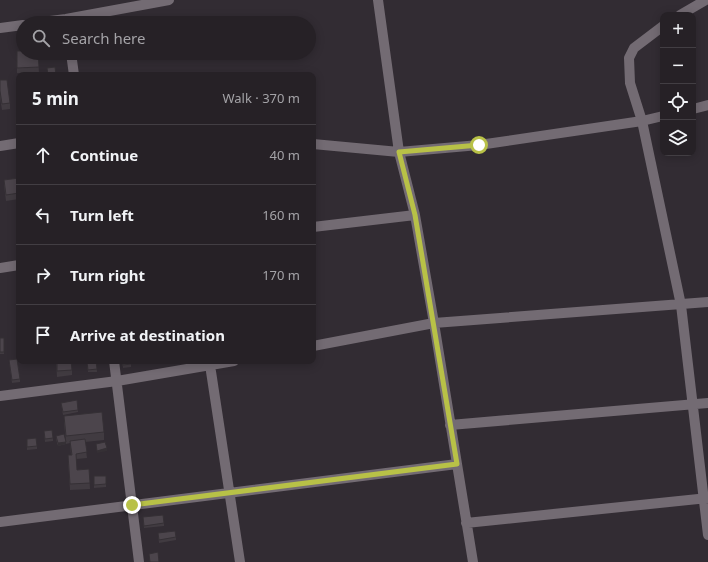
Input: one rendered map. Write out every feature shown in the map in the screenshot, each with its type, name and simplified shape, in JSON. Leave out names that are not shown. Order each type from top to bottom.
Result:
[{"type":"street","points":[[91,16],[169,0]]},
{"type":"street","points":[[378,0],[399,152],[415,215],[473,562]]},
{"type":"street","points":[[685,12],[706,0]]},
{"type":"street","points":[[0,28],[16,25]]},
{"type":"street","points":[[660,28],[634,48],[629,58],[630,83],[642,121],[681,305],[692,405],[706,498],[708,536]]},
{"type":"street","points":[[72,60],[74,72]]},
{"type":"street","points":[[696,108],[708,105]]},
{"type":"street","points":[[316,144],[399,152],[479,145],[642,121],[660,117]]},
{"type":"street","points":[[0,146],[16,143]]},
{"type":"street","points":[[316,227],[415,215]]},
{"type":"street","points":[[0,268],[16,265]]},
{"type":"street","points":[[316,345],[434,324],[708,302]]},
{"type":"street","points":[[114,364],[139,562]]},
{"type":"street","points":[[0,396],[117,381],[216,364]]},
{"type":"street","points":[[210,365],[240,562]]},
{"type":"street","points":[[450,425],[708,404]]},
{"type":"street","points":[[0,522],[457,464]]},
{"type":"street","points":[[466,523],[706,498]]},
{"type":"building","points":[[17,60],[38,60],[39,67],[17,68]]},
{"type":"building","points":[[55,67],[56,72],[48,72],[47,68]]},
{"type":"building","points":[[0,80],[7,80],[10,103],[2,104]]},
{"type":"building","points":[[16,178],[16,193],[6,195],[4,180]]},
{"type":"building","points":[[0,338],[4,338],[4,352],[0,352]]},
{"type":"building","points":[[16,359],[20,379],[12,380],[9,360]]},
{"type":"building","points":[[57,364],[71,364],[72,370],[57,371]]},
{"type":"building","points":[[87,364],[96,364],[97,369],[88,370]]},
{"type":"building","points":[[77,400],[78,410],[63,412],[61,403]]},
{"type":"building","points":[[102,412],[104,432],[66,436],[64,416]]},
{"type":"building","points":[[52,430],[53,438],[45,439],[44,431]]},
{"type":"building","points":[[64,434],[66,442],[58,443],[56,436]]},
{"type":"building","points":[[36,438],[37,446],[27,447],[27,439]]},
{"type":"building","points":[[85,439],[87,452],[76,454],[77,470],[89,469],[90,483],[70,484],[68,455],[72,455],[70,441]]},
{"type":"building","points":[[105,442],[107,448],[97,451],[96,444]]},
{"type":"building","points":[[94,476],[106,476],[106,484],[94,485]]},
{"type":"building","points":[[163,515],[164,523],[144,526],[143,517]]},
{"type":"building","points":[[175,531],[176,537],[159,540],[158,533]]},
{"type":"building","points":[[158,552],[159,562],[150,562],[149,554]]},
{"type":"route","points":[[132,505],[457,464],[415,215],[399,152],[479,145]]}]
